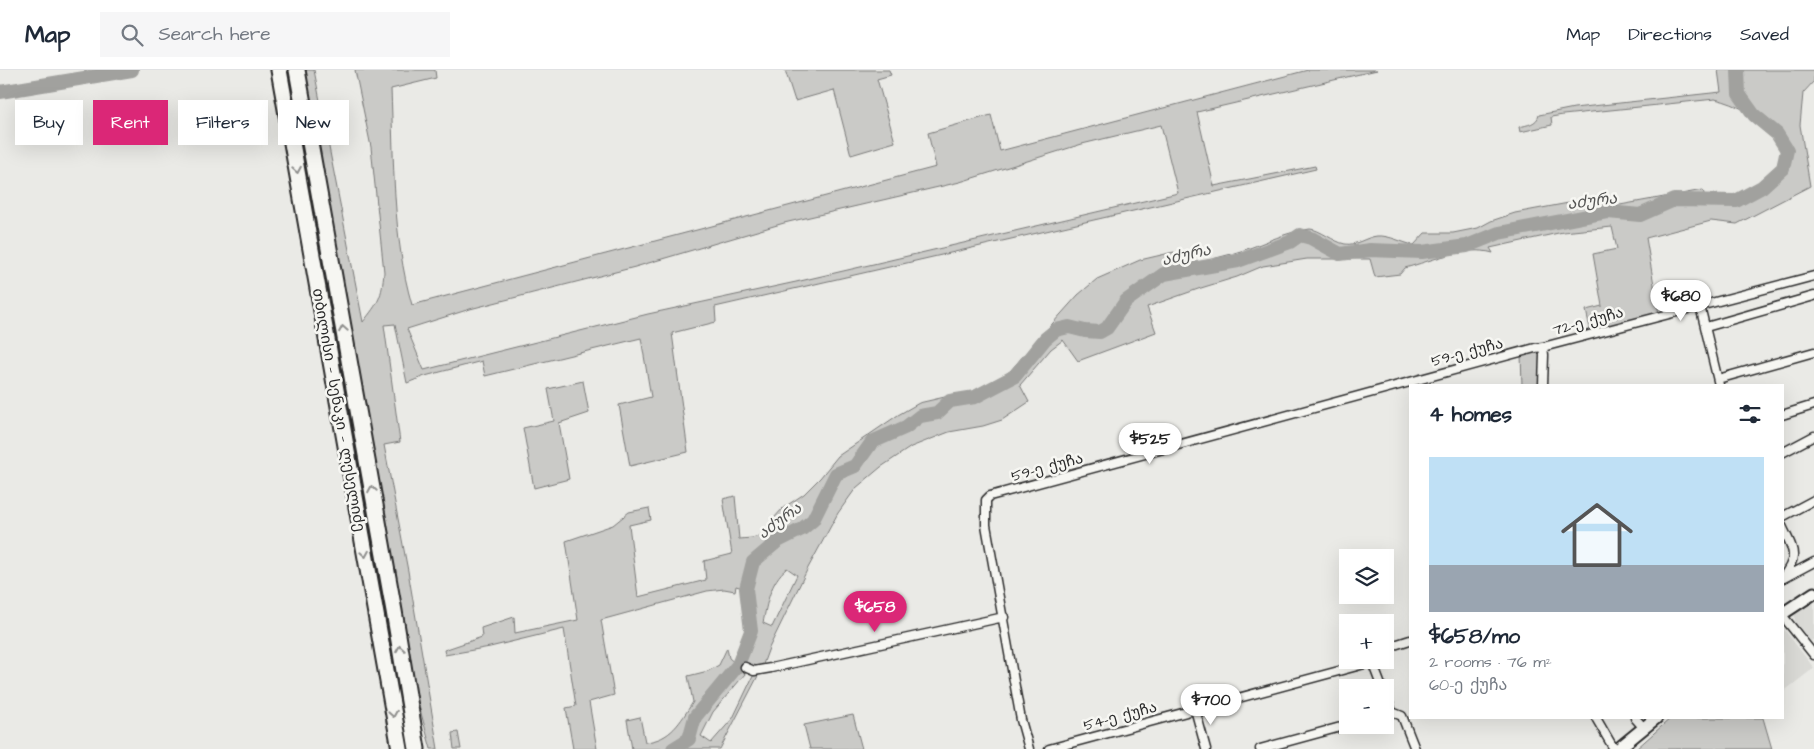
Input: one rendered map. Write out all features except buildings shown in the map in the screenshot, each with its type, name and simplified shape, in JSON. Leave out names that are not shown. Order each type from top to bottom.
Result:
[{"type":"highway","name":"თბილისი — სენაკი — ლესელიძე","points":[[279,70],[400,749]]},
{"type":"highway","name":"თბილისი — სენაკი — ლესელიძე","points":[[297,70],[417,745]]},
{"type":"main road","points":[[1784,614],[1814,593]]},
{"type":"main road","points":[[1620,748],[1655,719]]},
{"type":"street","name":"72-ე ქუჩა","points":[[1539,348],[1814,276]]},
{"type":"street","points":[[1706,327],[1814,296]]},
{"type":"street","points":[[1700,306],[1719,382],[1814,352]]},
{"type":"street","points":[[1539,348],[1544,355],[1543,384]]},
{"type":"street","name":"59-ე ქუჩა","points":[[1029,749],[1021,720],[986,525],[986,500],[990,496],[1539,348]]},
{"type":"street","points":[[1784,414],[1814,406]]},
{"type":"street","points":[[1784,451],[1814,436]]},
{"type":"street","points":[[1784,516],[1814,500]]},
{"type":"street","points":[[1784,531],[1794,554],[1790,568],[1784,576]]},
{"type":"street","points":[[1784,578],[1814,562]]},
{"type":"street","points":[[745,667],[754,671],[771,668],[1004,617]]},
{"type":"street","points":[[1784,618],[1814,656]]},
{"type":"street","points":[[1394,645],[1409,640]]},
{"type":"street","name":"54-ე ქუჩა","points":[[1049,749],[1343,669]]},
{"type":"street","points":[[1195,709],[1206,749]]},
{"type":"street","points":[[1394,715],[1402,716],[1414,749]]},
{"type":"street","points":[[1597,719],[1620,748]]},
{"type":"street","points":[[1636,719],[1644,728]]},
{"type":"street","points":[[1260,749],[1339,727]]},
{"type":"shaded area","points":[[303,70],[314,70],[320,100],[308,100]]},
{"type":"shaded area","points":[[355,70],[435,70],[436,78],[391,89],[397,225],[405,279],[412,305],[936,167],[928,133],[991,115],[1000,151],[1308,70],[1377,70],[1197,112],[1214,186],[1315,166],[1316,169],[715,307],[716,322],[672,333],[688,452],[630,466],[619,405],[651,397],[641,338],[485,376],[482,361],[425,376],[407,383],[395,324],[384,325],[400,442],[384,445],[408,571],[438,749],[431,749],[407,663],[316,145],[329,145],[363,322],[379,299],[384,272],[371,147]],"holes":[[[1161,125],[1178,193],[796,282],[648,314],[424,370],[407,329],[470,309],[635,267],[784,223],[960,182],[1082,144]]]},
{"type":"shaded area","points":[[785,70],[889,70],[891,75],[877,79],[895,142],[851,155],[834,90],[795,101]]},
{"type":"shaded area","points":[[1718,70],[1814,70],[1814,81],[1803,93],[1800,125],[1810,186],[1737,224],[1711,221],[1646,238],[1659,314],[1591,333],[1586,310],[1602,306],[1593,254],[1617,249],[1612,227],[1563,232],[1490,248],[1493,253],[1483,251],[1460,252],[1405,268],[1400,274],[1375,277],[1370,259],[1307,259],[1263,266],[1237,277],[1147,307],[1156,332],[1078,361],[1063,340],[1051,349],[1020,385],[1029,402],[1002,420],[983,426],[949,432],[911,447],[881,467],[856,488],[838,513],[808,568],[769,648],[762,667],[755,669],[739,662],[751,631],[746,589],[736,586],[735,591],[724,589],[707,591],[601,620],[614,695],[589,702],[597,749],[573,749],[566,708],[576,706],[564,629],[490,647],[445,655],[444,650],[482,637],[481,628],[514,617],[515,633],[578,620],[566,541],[613,525],[629,512],[649,508],[651,520],[629,525],[638,597],[706,580],[704,561],[732,554],[723,499],[735,496],[739,539],[762,535],[768,530],[774,518],[783,508],[804,494],[838,456],[919,403],[969,393],[988,387],[1010,371],[1078,295],[1097,279],[1140,260],[1174,252],[1178,267],[1228,255],[1285,235],[1310,229],[1345,244],[1353,244],[1382,236],[1414,245],[1425,233],[1453,233],[1478,228],[1491,221],[1515,213],[1574,202],[1589,201],[1620,205],[1703,190],[1706,201],[1736,201],[1762,187],[1783,168],[1787,150],[1779,137],[1763,122],[1748,112],[1723,101],[1715,99],[1563,115],[1551,117],[1552,125],[1520,132],[1519,127],[1534,122],[1539,115],[1574,108],[1721,92]],"holes":[[[787,568],[797,575],[772,627],[763,623],[770,593],[781,574]]]},
{"type":"shaded area","points":[[1530,352],[1541,354],[1540,384],[1522,384],[1521,354]]},
{"type":"shaded area","points":[[583,381],[589,413],[559,423],[569,479],[534,488],[523,428],[554,421],[548,389]]},
{"type":"shaded area","points":[[1814,602],[1814,639],[1811,641],[1795,622],[1795,614]]},
{"type":"shaded area","points":[[1784,629],[1814,668],[1784,691]]},
{"type":"shaded area","points":[[727,648],[729,658],[736,664],[693,715],[688,738],[670,749],[632,749],[627,720],[640,717],[645,742],[654,741],[668,734],[679,723],[693,702],[688,676],[708,671],[719,665]]},
{"type":"shaded area","points":[[739,665],[749,671],[713,712],[701,736],[711,743],[733,718],[755,672],[760,672],[720,749],[678,749],[691,741],[698,717]]},
{"type":"shaded area","points":[[853,715],[862,749],[810,749],[804,725]]},
{"type":"shaded area","points":[[1670,719],[1763,719],[1772,749],[1636,749]]},
{"type":"shaded area","points":[[458,732],[461,749],[454,749],[452,733]]},
{"type":"waterway","points":[[0,92],[132,70]]},
{"type":"waterway","name":"აძურა","points":[[673,749],[689,739],[695,717],[738,665],[751,631],[746,589],[753,562],[778,541],[802,529],[813,520],[836,474],[855,466],[872,442],[906,427],[920,416],[937,413],[950,401],[975,397],[1015,376],[1045,339],[1056,330],[1069,327],[1100,332],[1107,328],[1126,301],[1164,274],[1238,261],[1290,242],[1300,235],[1311,238],[1340,254],[1370,250],[1422,252],[1467,246],[1499,233],[1608,212],[1640,215],[1674,200],[1736,201],[1762,187],[1783,168],[1787,150],[1777,134],[1754,115],[1739,94],[1738,70]]}]
